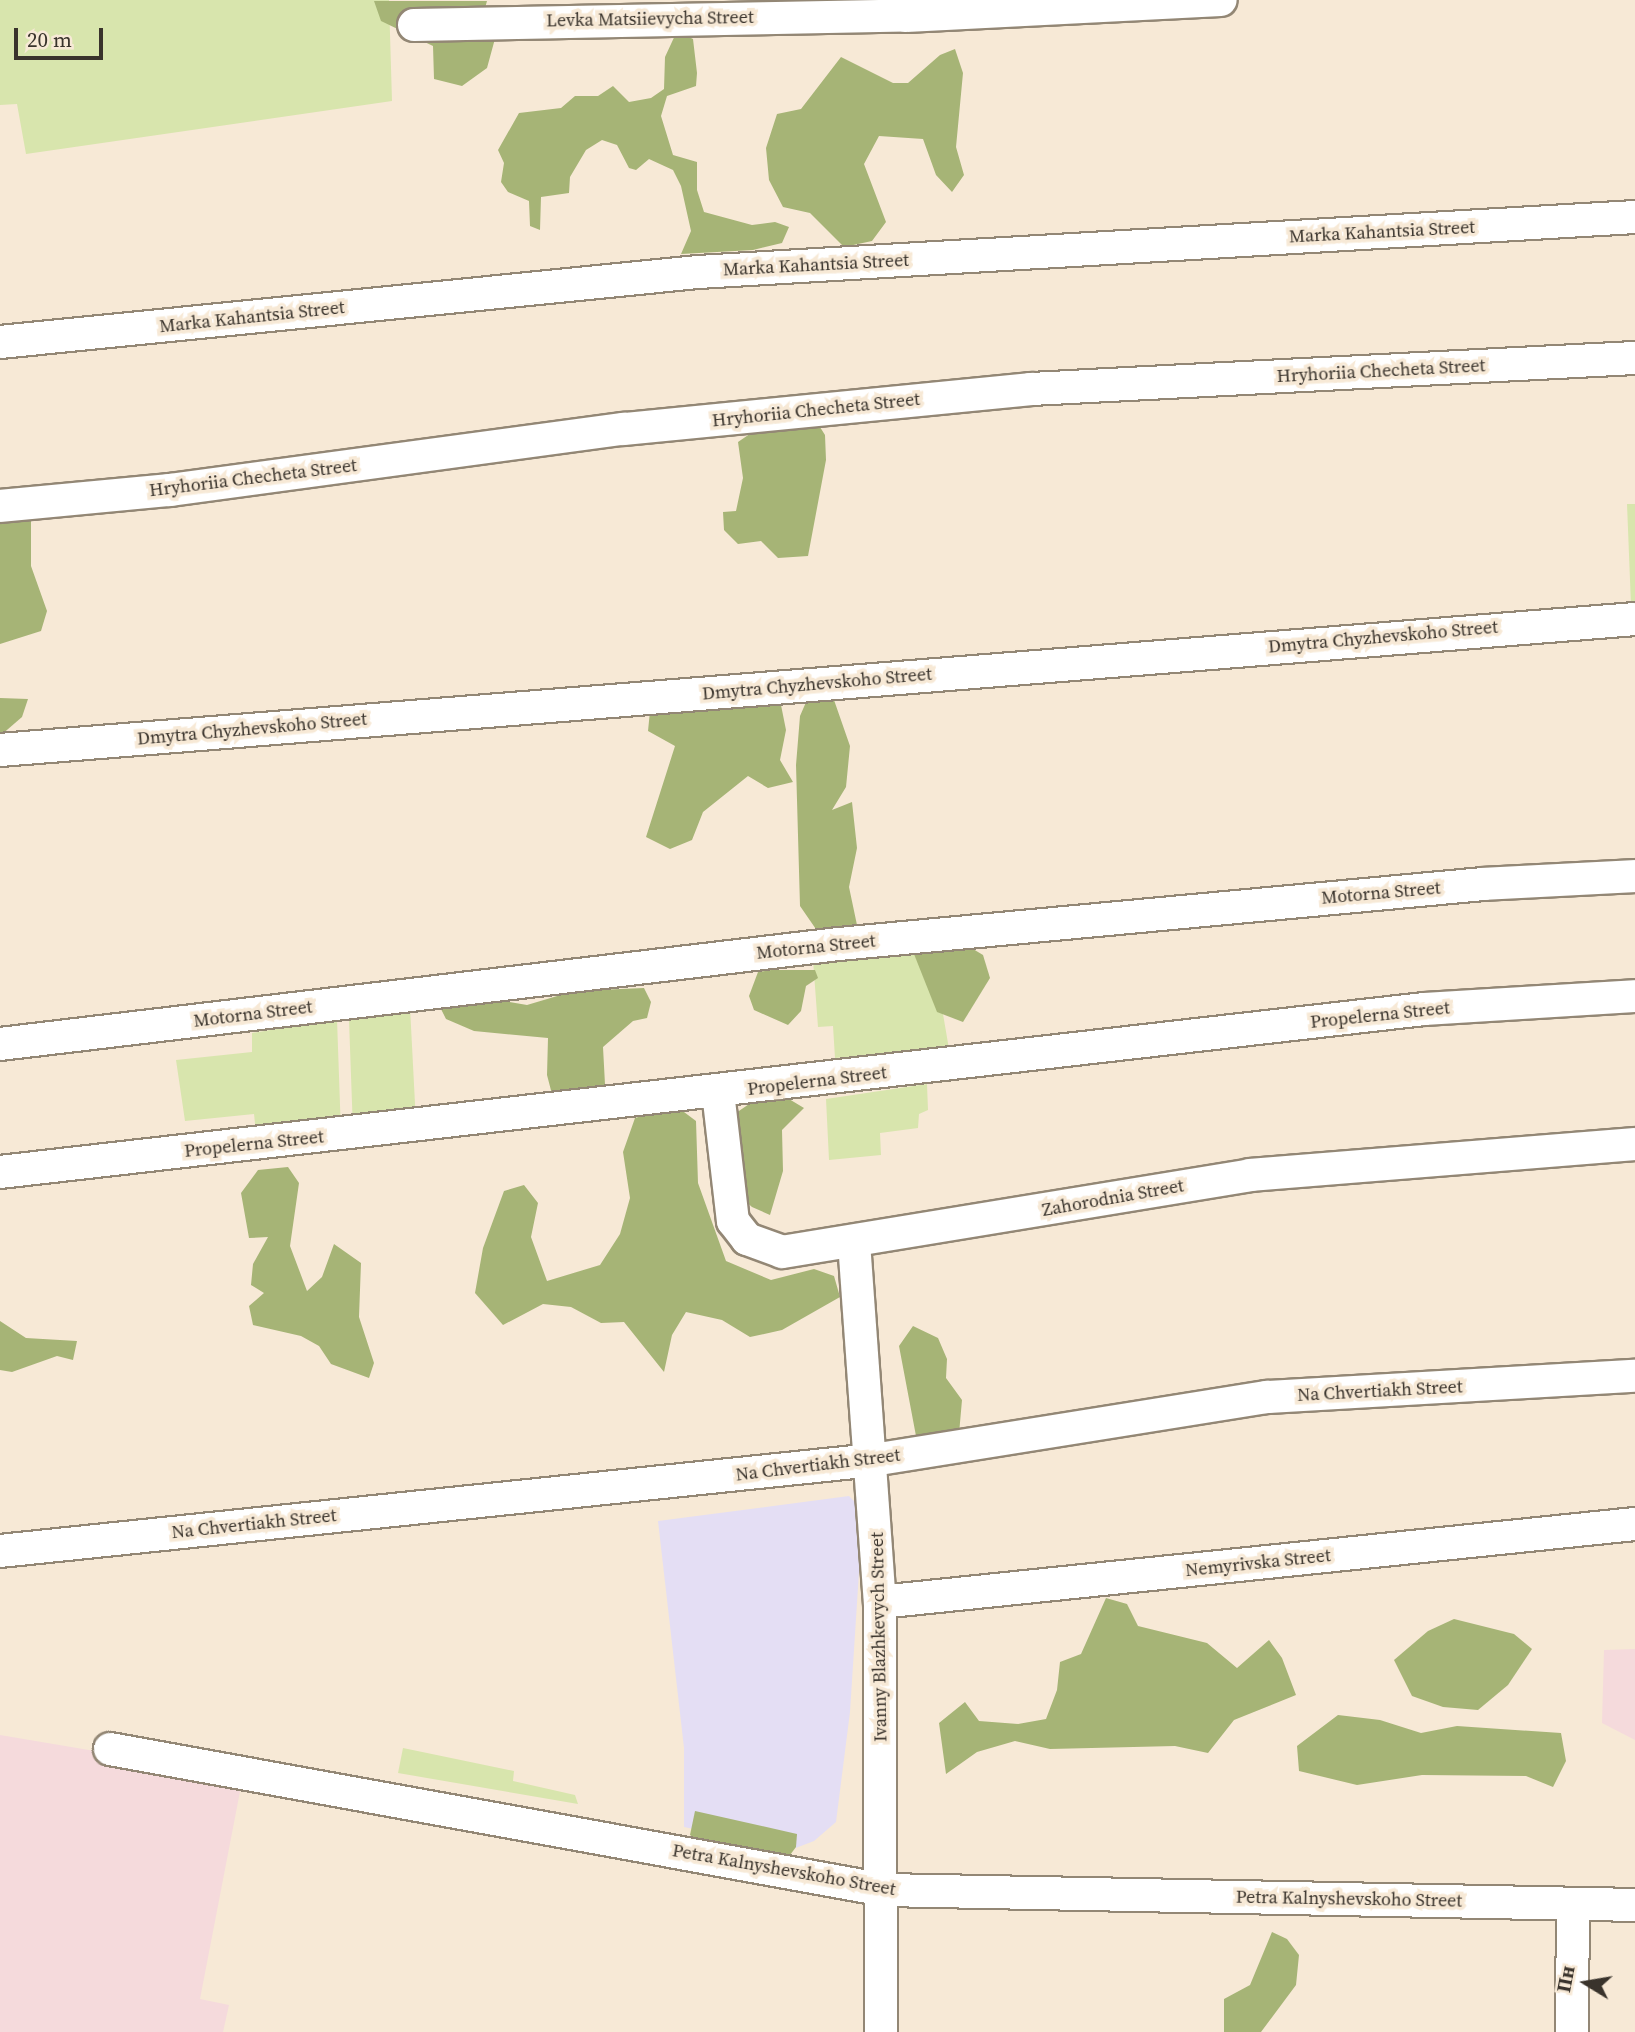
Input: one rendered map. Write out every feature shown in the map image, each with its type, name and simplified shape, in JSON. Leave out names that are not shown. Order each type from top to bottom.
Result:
[{"type":"street","name":"Levka Matsiievycha Street","points":[[414,25],[836,7],[905,16],[1221,0]]},
{"type":"street","name":"Marka Kahantsia Street","points":[[0,342],[698,272],[1635,217]]},
{"type":"street","name":"Hryhoriia Checheta Street","points":[[0,506],[170,490],[624,429],[1017,390],[1635,358]]},
{"type":"street","name":"Dmytra Chyzhevskoho Street","points":[[0,750],[1635,619]]},
{"type":"street","name":"Motorna Street","points":[[0,1044],[839,944],[1483,884],[1635,876]]},
{"type":"street","name":"Propelerna Street","points":[[0,1172],[718,1092],[1424,1009],[1635,996]]},
{"type":"street","name":"Zahorodnia Street","points":[[718,1092],[733,1221],[747,1239],[782,1252],[1250,1175],[1635,1144]]},
{"type":"street","name":"Ivanny Blazhkevych Street","points":[[854,1242],[873,1460],[880,1602],[884,1890],[881,2032]]},
{"type":"street","name":"Na Chvertiakh Street","points":[[0,1551],[873,1460],[1267,1397],[1635,1376]]},
{"type":"street","name":"Nemyrivska Street","points":[[880,1602],[1635,1524]]},
{"type":"street","name":"Petra Kalnyshevskoho Street","points":[[110,1749],[884,1890],[1635,1905]]},
{"type":"street","points":[[1572,2032],[1573,1904]]},
{"type":"shaded area","points":[[849,1496],[863,1510],[850,1712],[836,1822],[814,1841],[793,1849],[684,1827],[684,1748],[658,1521]]},
{"type":"shaded area","points":[[1635,1649],[1635,1740],[1602,1723],[1604,1650]]},
{"type":"shaded area","points":[[0,1735],[243,1776],[200,1999],[229,2005],[223,2032],[0,2032]]},
{"type":"green space","points":[[0,0],[389,0],[392,101],[26,154],[17,104],[0,105]]},
{"type":"green space","points":[[374,1],[487,1],[483,15],[496,35],[487,68],[462,86],[434,79],[433,46],[381,21]]},
{"type":"green space","points":[[677,31],[693,39],[697,73],[696,86],[667,96],[661,116],[673,155],[697,162],[697,190],[704,212],[752,225],[775,222],[789,227],[782,243],[753,250],[681,254],[691,231],[681,186],[673,170],[649,159],[636,170],[629,168],[617,145],[602,140],[586,150],[570,177],[569,193],[541,197],[540,230],[530,226],[529,201],[508,192],[501,182],[504,163],[498,150],[519,113],[561,108],[575,96],[598,96],[613,86],[629,102],[651,98],[664,89],[665,57]]},
{"type":"green space","points":[[955,49],[963,73],[956,147],[964,175],[952,192],[936,175],[923,139],[879,136],[864,164],[886,222],[872,241],[844,247],[810,213],[783,207],[769,180],[766,148],[777,114],[801,109],[841,57],[893,83],[908,83],[940,55]]},
{"type":"green space","points":[[813,416],[825,435],[826,460],[808,556],[778,558],[761,541],[738,544],[724,530],[723,512],[736,511],[743,478],[738,442],[763,425]]},
{"type":"green space","points":[[1627,504],[1635,504],[1635,605],[1631,605]]},
{"type":"green space","points":[[0,517],[31,518],[31,566],[47,611],[41,631],[0,644]]},
{"type":"green space","points":[[810,693],[834,700],[850,746],[846,787],[832,810],[852,802],[857,848],[849,887],[857,925],[849,937],[820,935],[800,906],[796,765],[800,716]]},
{"type":"green space","points":[[0,698],[28,699],[22,717],[0,736]]},
{"type":"green space","points":[[743,701],[781,705],[786,730],[780,760],[793,782],[768,788],[748,776],[703,812],[692,840],[670,849],[646,837],[675,746],[648,731],[650,711]]},
{"type":"green space","points":[[963,943],[983,955],[990,978],[963,1022],[937,1012],[910,944]]},
{"type":"green space","points":[[931,944],[949,1049],[835,1058],[833,1026],[818,1027],[813,960]]},
{"type":"green space","points":[[815,970],[818,978],[806,986],[801,1011],[788,1025],[754,1010],[749,996],[758,972]]},
{"type":"green space","points":[[644,988],[651,1002],[647,1018],[633,1021],[603,1047],[606,1103],[554,1102],[547,1075],[548,1038],[474,1031],[446,1019],[438,1003],[468,995],[527,1005],[574,991]]},
{"type":"green space","points":[[410,1007],[416,1123],[353,1131],[349,1020]]},
{"type":"green space","points":[[337,1019],[341,1133],[257,1142],[254,1114],[185,1121],[176,1060],[252,1052],[252,1033]]},
{"type":"green space","points":[[927,1084],[928,1110],[919,1114],[918,1128],[880,1133],[881,1155],[829,1160],[826,1099]]},
{"type":"green space","points":[[789,1099],[804,1108],[782,1130],[783,1171],[770,1215],[752,1207],[733,1190],[717,1126],[755,1100]]},
{"type":"green space","points":[[676,1106],[696,1121],[698,1183],[726,1261],[771,1280],[814,1269],[834,1276],[840,1297],[782,1330],[750,1337],[722,1320],[686,1312],[672,1335],[664,1372],[624,1322],[601,1323],[571,1307],[543,1304],[503,1325],[475,1293],[483,1248],[504,1191],[524,1185],[538,1203],[531,1237],[547,1281],[600,1265],[620,1234],[630,1198],[623,1152],[635,1118]]},
{"type":"green space","points":[[288,1167],[299,1183],[290,1246],[307,1291],[322,1277],[334,1244],[361,1263],[359,1317],[374,1363],[369,1378],[331,1364],[319,1346],[301,1336],[253,1325],[249,1306],[264,1293],[251,1285],[253,1264],[268,1237],[249,1238],[241,1193],[258,1170]]},
{"type":"green space","points":[[0,1321],[26,1338],[77,1341],[73,1360],[57,1356],[12,1372],[0,1370]]},
{"type":"green space","points":[[913,1326],[938,1338],[947,1359],[946,1378],[962,1400],[959,1434],[928,1445],[916,1436],[899,1346]]},
{"type":"green space","points":[[1106,1598],[1127,1604],[1138,1626],[1207,1643],[1237,1668],[1269,1640],[1282,1658],[1296,1695],[1234,1720],[1208,1753],[1175,1746],[1050,1749],[1015,1741],[977,1752],[946,1774],[939,1723],[965,1702],[979,1721],[1018,1724],[1046,1719],[1057,1690],[1060,1662],[1081,1654]]},
{"type":"green space","points":[[1454,1619],[1514,1634],[1532,1649],[1508,1685],[1478,1710],[1443,1707],[1412,1696],[1394,1660],[1428,1631]]},
{"type":"green space","points":[[1338,1715],[1380,1720],[1421,1733],[1457,1726],[1561,1733],[1566,1761],[1553,1787],[1526,1776],[1422,1775],[1357,1785],[1299,1771],[1297,1746]]},
{"type":"green space","points":[[403,1748],[514,1771],[513,1781],[575,1795],[578,1804],[398,1773]]},
{"type":"green space","points":[[695,1811],[797,1834],[796,1847],[784,1863],[709,1849],[690,1835]]},
{"type":"green space","points":[[1272,1932],[1287,1939],[1299,1955],[1296,1985],[1261,2032],[1224,2032],[1224,1999],[1250,1985]]}]
